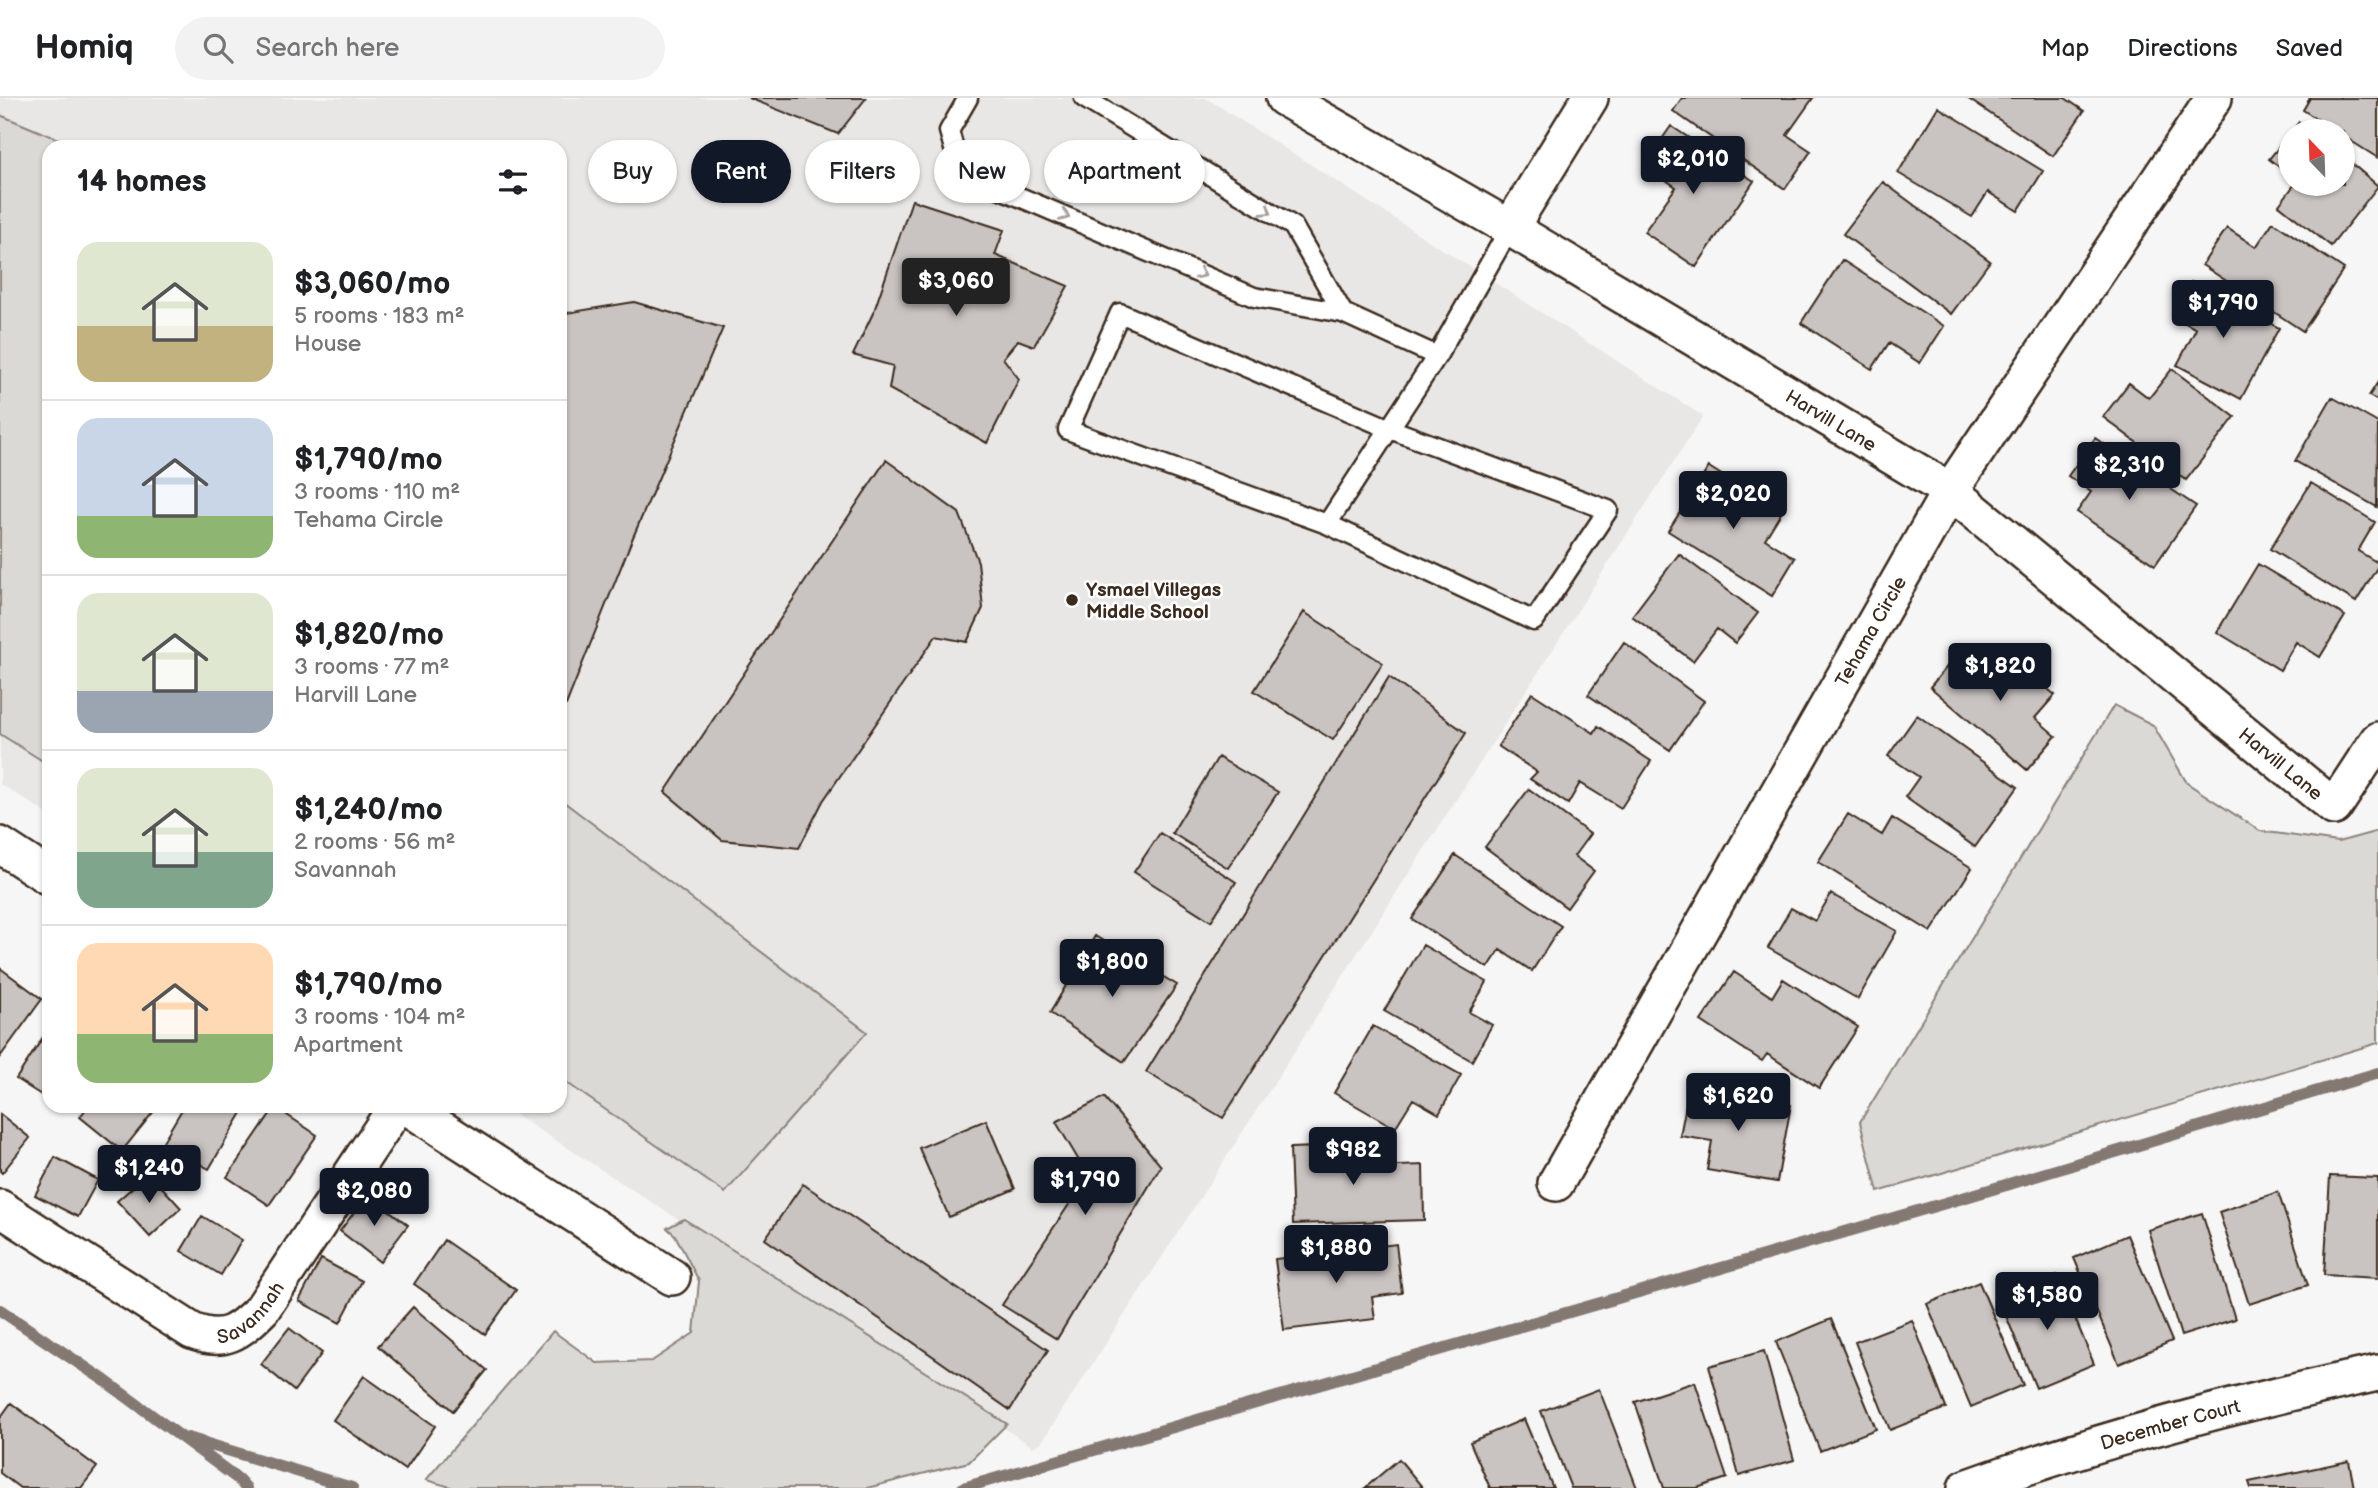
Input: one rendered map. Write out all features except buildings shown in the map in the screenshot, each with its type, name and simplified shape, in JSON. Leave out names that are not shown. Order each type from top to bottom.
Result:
[{"type":"street","name":"Harvill Lane","points":[[1284,98],[1510,228],[1950,491],[2334,807],[2378,740]]},
{"type":"street","points":[[1510,228],[1590,98]]},
{"type":"street","name":"Tehama Circle","points":[[1556,1183],[1950,491],[2214,98]]},
{"type":"street","points":[[0,845],[42,872]]},
{"type":"street","name":"Savannah","points":[[0,1208],[192,1331],[211,1339],[227,1335],[247,1324],[262,1309],[392,1113]]},
{"type":"street","points":[[418,1113],[672,1277]]},
{"type":"street","name":"December Court","points":[[1966,1488],[2044,1460],[2246,1402],[2378,1373]]},
{"type":"lane","points":[[968,98],[950,131],[958,163],[982,181],[1254,297],[1343,313],[1437,356]]},
{"type":"lane","points":[[1084,98],[1293,226],[1343,313]]},
{"type":"lane","points":[[1326,524],[1437,356],[1510,228]]},
{"type":"lane","points":[[1120,313],[1390,429],[1608,510],[1534,621],[1326,524],[1068,429],[1120,313]]},
{"type":"shaded area","name":"Ysmael Villegas Middle School","points":[[0,98],[1206,98],[1703,416],[1168,1248],[1041,1443],[1033,1447],[513,1113],[567,1113],[567,140],[42,140],[42,811],[0,784]]},
{"type":"shaded area","points":[[0,115],[60,140],[42,140],[42,761],[0,734]]},
{"type":"shaded area","points":[[2114,705],[2153,725],[2187,783],[2260,831],[2338,842],[2378,831],[2378,1043],[1878,1192],[1860,1122]]},
{"type":"shaded area","points":[[567,804],[867,1032],[725,1193],[567,1083]]},
{"type":"shaded area","points":[[684,1219],[1007,1424],[969,1462],[867,1488],[454,1488],[426,1480],[553,1331],[597,1363],[652,1361],[694,1333],[699,1281],[675,1235],[667,1228]]},
{"type":"waterway","points":[[963,1488],[1966,1197],[2378,1073]]},
{"type":"waterway","points":[[0,1310],[104,1380],[238,1479],[246,1488]]},
{"type":"waterway","points":[[188,1438],[352,1488]]},
{"type":"place","name":"Ysmael Villegas Middle School","points":[[1072,600]]}]
